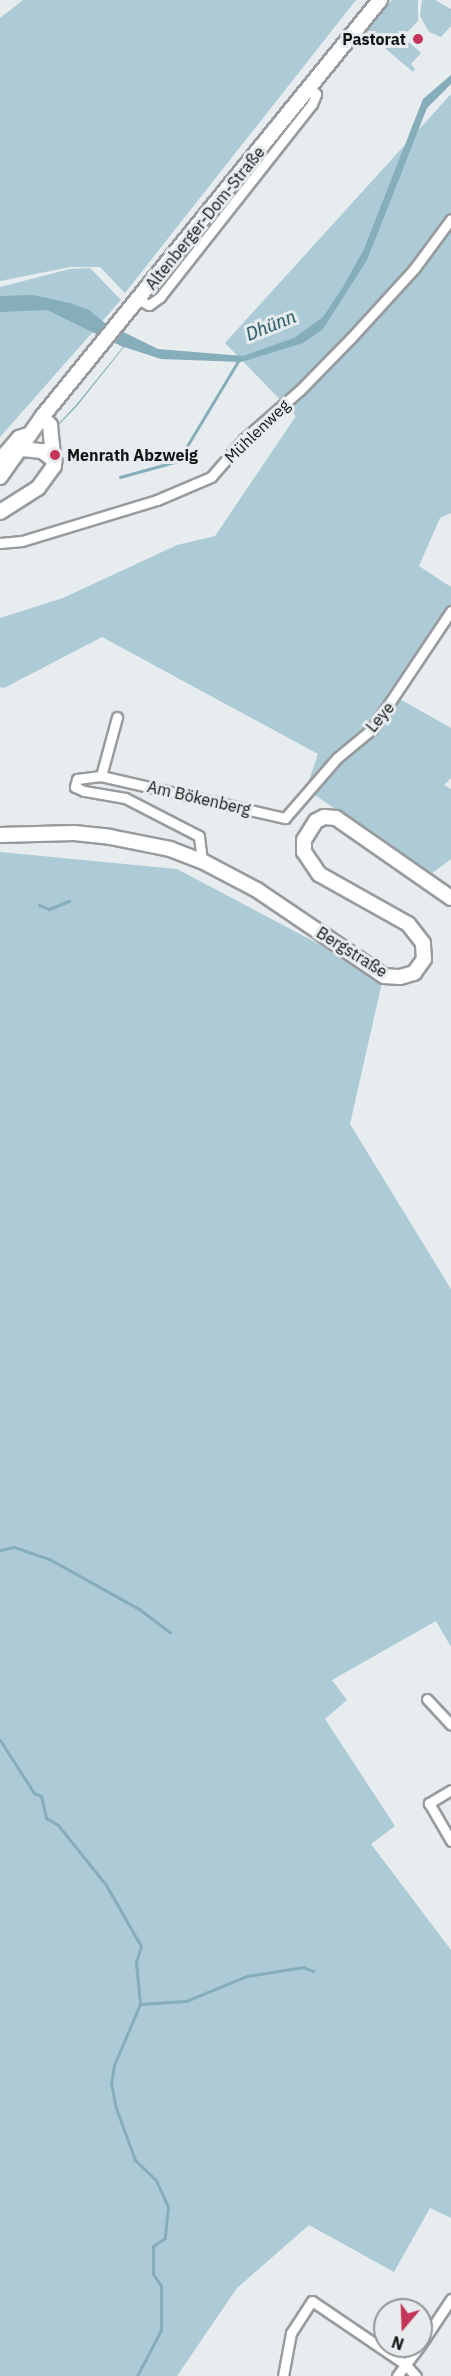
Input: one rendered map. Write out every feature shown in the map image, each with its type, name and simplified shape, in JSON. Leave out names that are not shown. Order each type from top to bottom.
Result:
[{"type":"street","name":"Altenberger-Dom-Straße","points":[[0,477],[22,449],[28,435],[42,417],[104,344],[380,0]]},
{"type":"street","name":"Mühlenweg","points":[[0,543],[22,542],[157,500],[211,477],[244,439],[300,390],[351,338],[414,269],[451,219]]},
{"type":"street","points":[[0,512],[44,482],[55,461],[50,425],[42,417]]},
{"type":"street","name":"Altenberger-Dom-Straße","points":[[0,460],[19,438],[28,435]]},
{"type":"street","points":[[22,449],[42,451],[55,461]]},
{"type":"street","name":"Leye","points":[[295,810],[336,758],[372,729],[451,610]]},
{"type":"street","points":[[101,776],[117,717]]},
{"type":"street","name":"Am Bökenberg","points":[[202,861],[199,836],[178,823],[125,798],[75,787],[77,780],[101,776],[285,818],[295,810]]},
{"type":"street","name":"Bergstraße","points":[[0,835],[74,833],[110,837],[170,849],[202,861],[257,890],[384,976],[400,978],[414,973],[424,959],[423,943],[408,924],[319,874],[304,852],[304,840],[316,821],[324,817],[336,819],[451,898]]},
{"type":"street","points":[[427,1699],[451,1725]]},
{"type":"street","points":[[451,1790],[429,1803],[451,1841]]},
{"type":"street","points":[[433,2326],[451,2299]]},
{"type":"street","points":[[283,2376],[291,2333],[312,2301],[406,2365],[416,2376]]},
{"type":"street","points":[[397,2376],[411,2358]]},
{"type":"shaded area","points":[[23,0],[356,0],[125,293],[100,267],[70,267],[0,281],[0,18]]},
{"type":"shaded area","points":[[392,0],[418,0],[418,21],[399,41],[405,46],[409,42],[421,53],[411,64],[415,69],[413,72],[366,32]]},
{"type":"shaded area","points":[[422,0],[435,0],[451,9],[451,26],[441,37],[429,32],[420,16]]},
{"type":"shaded area","points":[[451,75],[451,84],[427,108],[367,260],[323,329],[303,343],[241,362],[161,359],[124,347],[77,406],[0,486],[76,405],[123,347],[47,310],[0,312],[0,296],[33,295],[70,303],[89,310],[105,323],[158,349],[243,356],[294,338],[323,317],[343,287],[364,249],[423,99]]},
{"type":"shaded area","points":[[451,94],[451,513],[440,518],[419,566],[451,587],[451,605],[391,694],[451,728],[451,778],[444,785],[451,789],[451,859],[431,874],[306,789],[318,754],[102,637],[4,688],[0,687],[0,618],[63,598],[177,545],[215,536],[296,416],[225,343]]},
{"type":"shaded area","points":[[90,268],[121,300],[0,437],[0,287],[70,269]]},
{"type":"shaded area","points":[[0,852],[177,869],[383,978],[350,1124],[451,1289],[451,1647],[436,1621],[332,1680],[347,1700],[325,1719],[395,1826],[371,1844],[451,1950],[451,2218],[430,2208],[394,2272],[309,2225],[237,2288],[177,2376],[0,2376]]},
{"type":"waterway","points":[[120,477],[178,461],[238,361]]},
{"type":"waterway","points":[[39,905],[49,909],[69,901]]},
{"type":"waterway","points":[[0,1550],[14,1547],[51,1560],[139,1609],[170,1632]]},
{"type":"waterway","points":[[0,1740],[34,1793],[41,1796],[46,1818],[58,1825],[106,1885],[141,1946],[136,1962],[140,2004],[114,2065],[111,2083],[116,2108],[135,2160],[156,2180],[168,2207],[165,2238],[153,2246],[153,2274],[161,2286],[161,2330],[137,2376]]},
{"type":"waterway","points":[[140,2004],[186,2001],[247,1976],[303,1967],[313,1971]]},
{"type":"place","name":"Pastorat","points":[[418,39]]},
{"type":"place","name":"Menrath Abzweig","points":[[55,455]]},
{"type":"water label","name":"Dhünn","points":[[271,326]]}]
